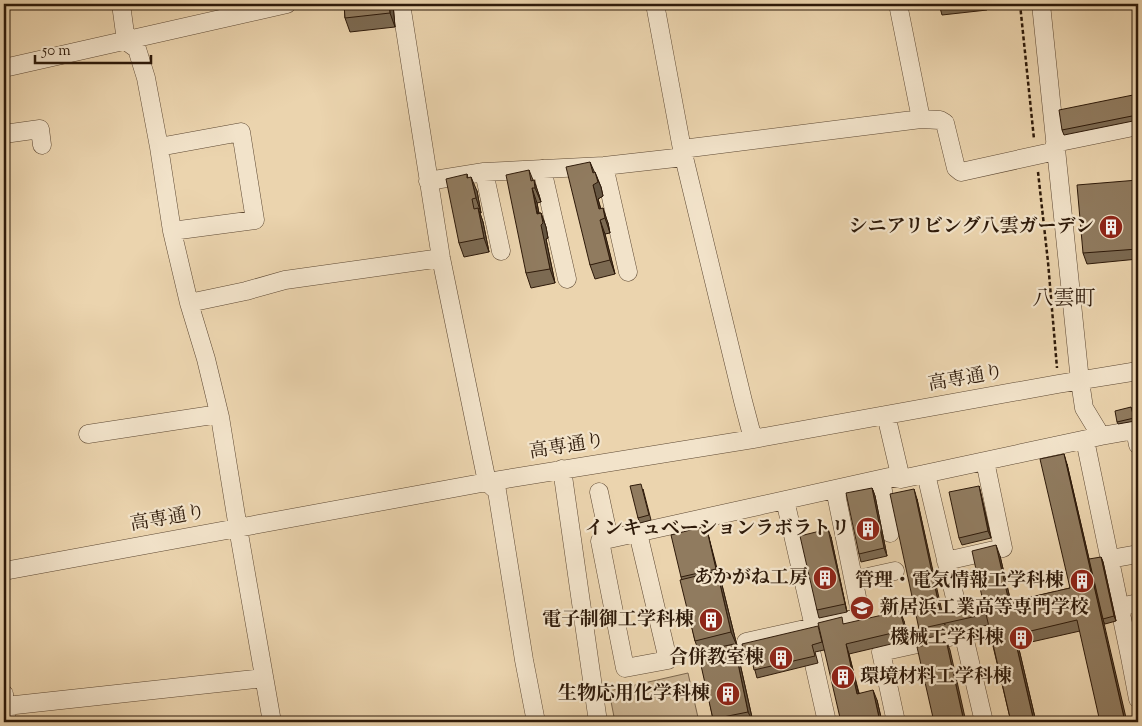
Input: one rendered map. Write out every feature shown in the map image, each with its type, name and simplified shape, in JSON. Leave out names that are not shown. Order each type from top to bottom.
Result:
[{"type":"street","points":[[122,4],[126,41]]},
{"type":"street","points":[[4,68],[287,4]]},
{"type":"street","points":[[401,4],[441,258],[487,482],[497,491],[524,660],[536,722]]},
{"type":"street","points":[[655,4],[683,153],[742,401],[754,439]]},
{"type":"street","points":[[898,4],[921,120]]},
{"type":"street","points":[[1040,4],[1080,381],[1084,408],[1093,438],[1110,559],[1120,607],[1134,657],[1138,699]]},
{"type":"street","points":[[126,41],[138,49],[146,78],[172,232],[219,414],[272,722]]},
{"type":"street","points":[[428,181],[484,172],[604,166],[683,153],[921,120],[940,120],[945,123],[956,168],[961,172],[1036,156],[1056,147],[1138,126]]},
{"type":"street","points":[[4,134],[40,130],[42,145]]},
{"type":"street","points":[[159,148],[242,132],[255,220],[172,232]]},
{"type":"street","points":[[604,166],[628,272]]},
{"type":"street","points":[[542,169],[567,279]]},
{"type":"street","points":[[484,172],[501,251]]},
{"type":"street","points":[[189,303],[246,291],[285,280],[441,258]]},
{"type":"street","name":"高専通り","points":[[4,571],[487,482],[754,439],[1138,371]]},
{"type":"street","points":[[88,434],[219,414]]},
{"type":"street","points":[[886,415],[901,479]]},
{"type":"street","points":[[638,533],[668,660],[625,668],[600,541],[889,477],[901,479],[1135,430],[1138,440]]},
{"type":"street","points":[[946,561],[1003,548],[984,461]]},
{"type":"street","points":[[562,469],[598,722]]},
{"type":"street","points":[[926,474],[984,722]]},
{"type":"street","points":[[881,479],[890,533]]},
{"type":"street","points":[[746,642],[861,617],[835,489]]},
{"type":"street","points":[[599,492],[609,539]]},
{"type":"street","points":[[785,500],[810,628],[825,722]]},
{"type":"street","points":[[1110,559],[1138,554]]},
{"type":"street","points":[[854,580],[895,571]]},
{"type":"street","points":[[1120,607],[1138,603]]},
{"type":"street","points":[[896,722],[881,652],[963,634]]},
{"type":"street","points":[[6,708],[264,678]]},
{"type":"path","points":[[1020,4],[1048,262],[1058,384]]},
{"type":"shaded area","points":[[688,673],[699,722],[615,722],[609,691]]},
{"type":"building","points":[[344,4],[389,4],[390,13],[345,18]]},
{"type":"building","points":[[939,4],[971,4],[939,7]]},
{"type":"building","points":[[1133,95],[1137,115],[1062,130],[1059,110]]},
{"type":"building","points":[[1136,123],[1138,123],[1138,152]]},
{"type":"building","points":[[590,162],[598,182],[593,185],[599,209],[603,208],[605,218],[600,220],[610,260],[590,265],[566,167]]},
{"type":"building","points":[[529,170],[531,181],[534,180],[535,188],[532,188],[537,214],[541,213],[543,223],[541,225],[550,269],[526,273],[506,175]]},
{"type":"building","points":[[467,174],[467,178],[471,177],[476,198],[472,199],[474,209],[478,208],[484,238],[459,243],[446,179]]},
{"type":"building","name":"シニアリビング八雲ガーデン","points":[[1138,180],[1138,249],[1083,253],[1077,185]]},
{"type":"building","points":[[1131,407],[1134,418],[1117,422],[1115,411]]},
{"type":"building","points":[[1064,454],[1125,722],[1100,722],[1077,620],[1014,635],[1034,722],[1011,722],[986,614],[919,629],[890,494],[914,489],[941,615],[984,606],[972,551],[996,545],[1009,602],[1070,588],[1040,459]]},
{"type":"building","points":[[641,484],[649,515],[638,518],[630,486]]},
{"type":"building","points":[[979,486],[988,531],[959,538],[949,492]]},
{"type":"building","name":"インキュベーションラボラトリ","points":[[872,488],[884,548],[859,554],[846,493]]},
{"type":"building","points":[[706,526],[716,569],[681,577],[671,535]]},
{"type":"building","name":"あかがね工房","points":[[828,529],[845,604],[817,610],[800,536]]},
{"type":"building","points":[[1101,557],[1114,616],[1103,619],[1089,559]]},
{"type":"building","name":"電子制御工学科棟","points":[[717,571],[731,632],[695,641],[680,580]]},
{"type":"building","name":"環境材料工学科棟","points":[[900,611],[905,630],[846,644],[857,694],[873,690],[880,722],[841,722],[818,623],[842,617],[843,624]]},
{"type":"building","name":"合併教室棟","points":[[818,626],[822,642],[812,645],[815,656],[754,670],[751,655],[745,657],[742,644]]},
{"type":"building","points":[[946,640],[964,722],[934,722],[917,647]]},
{"type":"building","name":"生物応用化学科棟","points":[[734,644],[748,712],[713,719],[698,652]]},
{"type":"place","name":"シニアリビング八雲ガーデン","points":[[1111,227]]},
{"type":"place","name":"インキュベーションラボラトリ","points":[[868,529]]},
{"type":"place","name":"あかがね工房","points":[[825,578]]},
{"type":"place","name":"管理・電気情報工学科棟","points":[[1082,581]]},
{"type":"place","name":"新居浜工業高等専門学校","points":[[862,608]]},
{"type":"place","name":"電子制御工学科棟","points":[[711,620]]},
{"type":"place","name":"機械工学科棟","points":[[1021,638]]},
{"type":"place","name":"合併教室棟","points":[[781,658]]},
{"type":"place","name":"環境材料工学科棟","points":[[843,677]]},
{"type":"place","name":"生物応用化学科棟","points":[[728,694]]},
{"type":"district","name":"八雲町","points":[[1064,300]]}]
